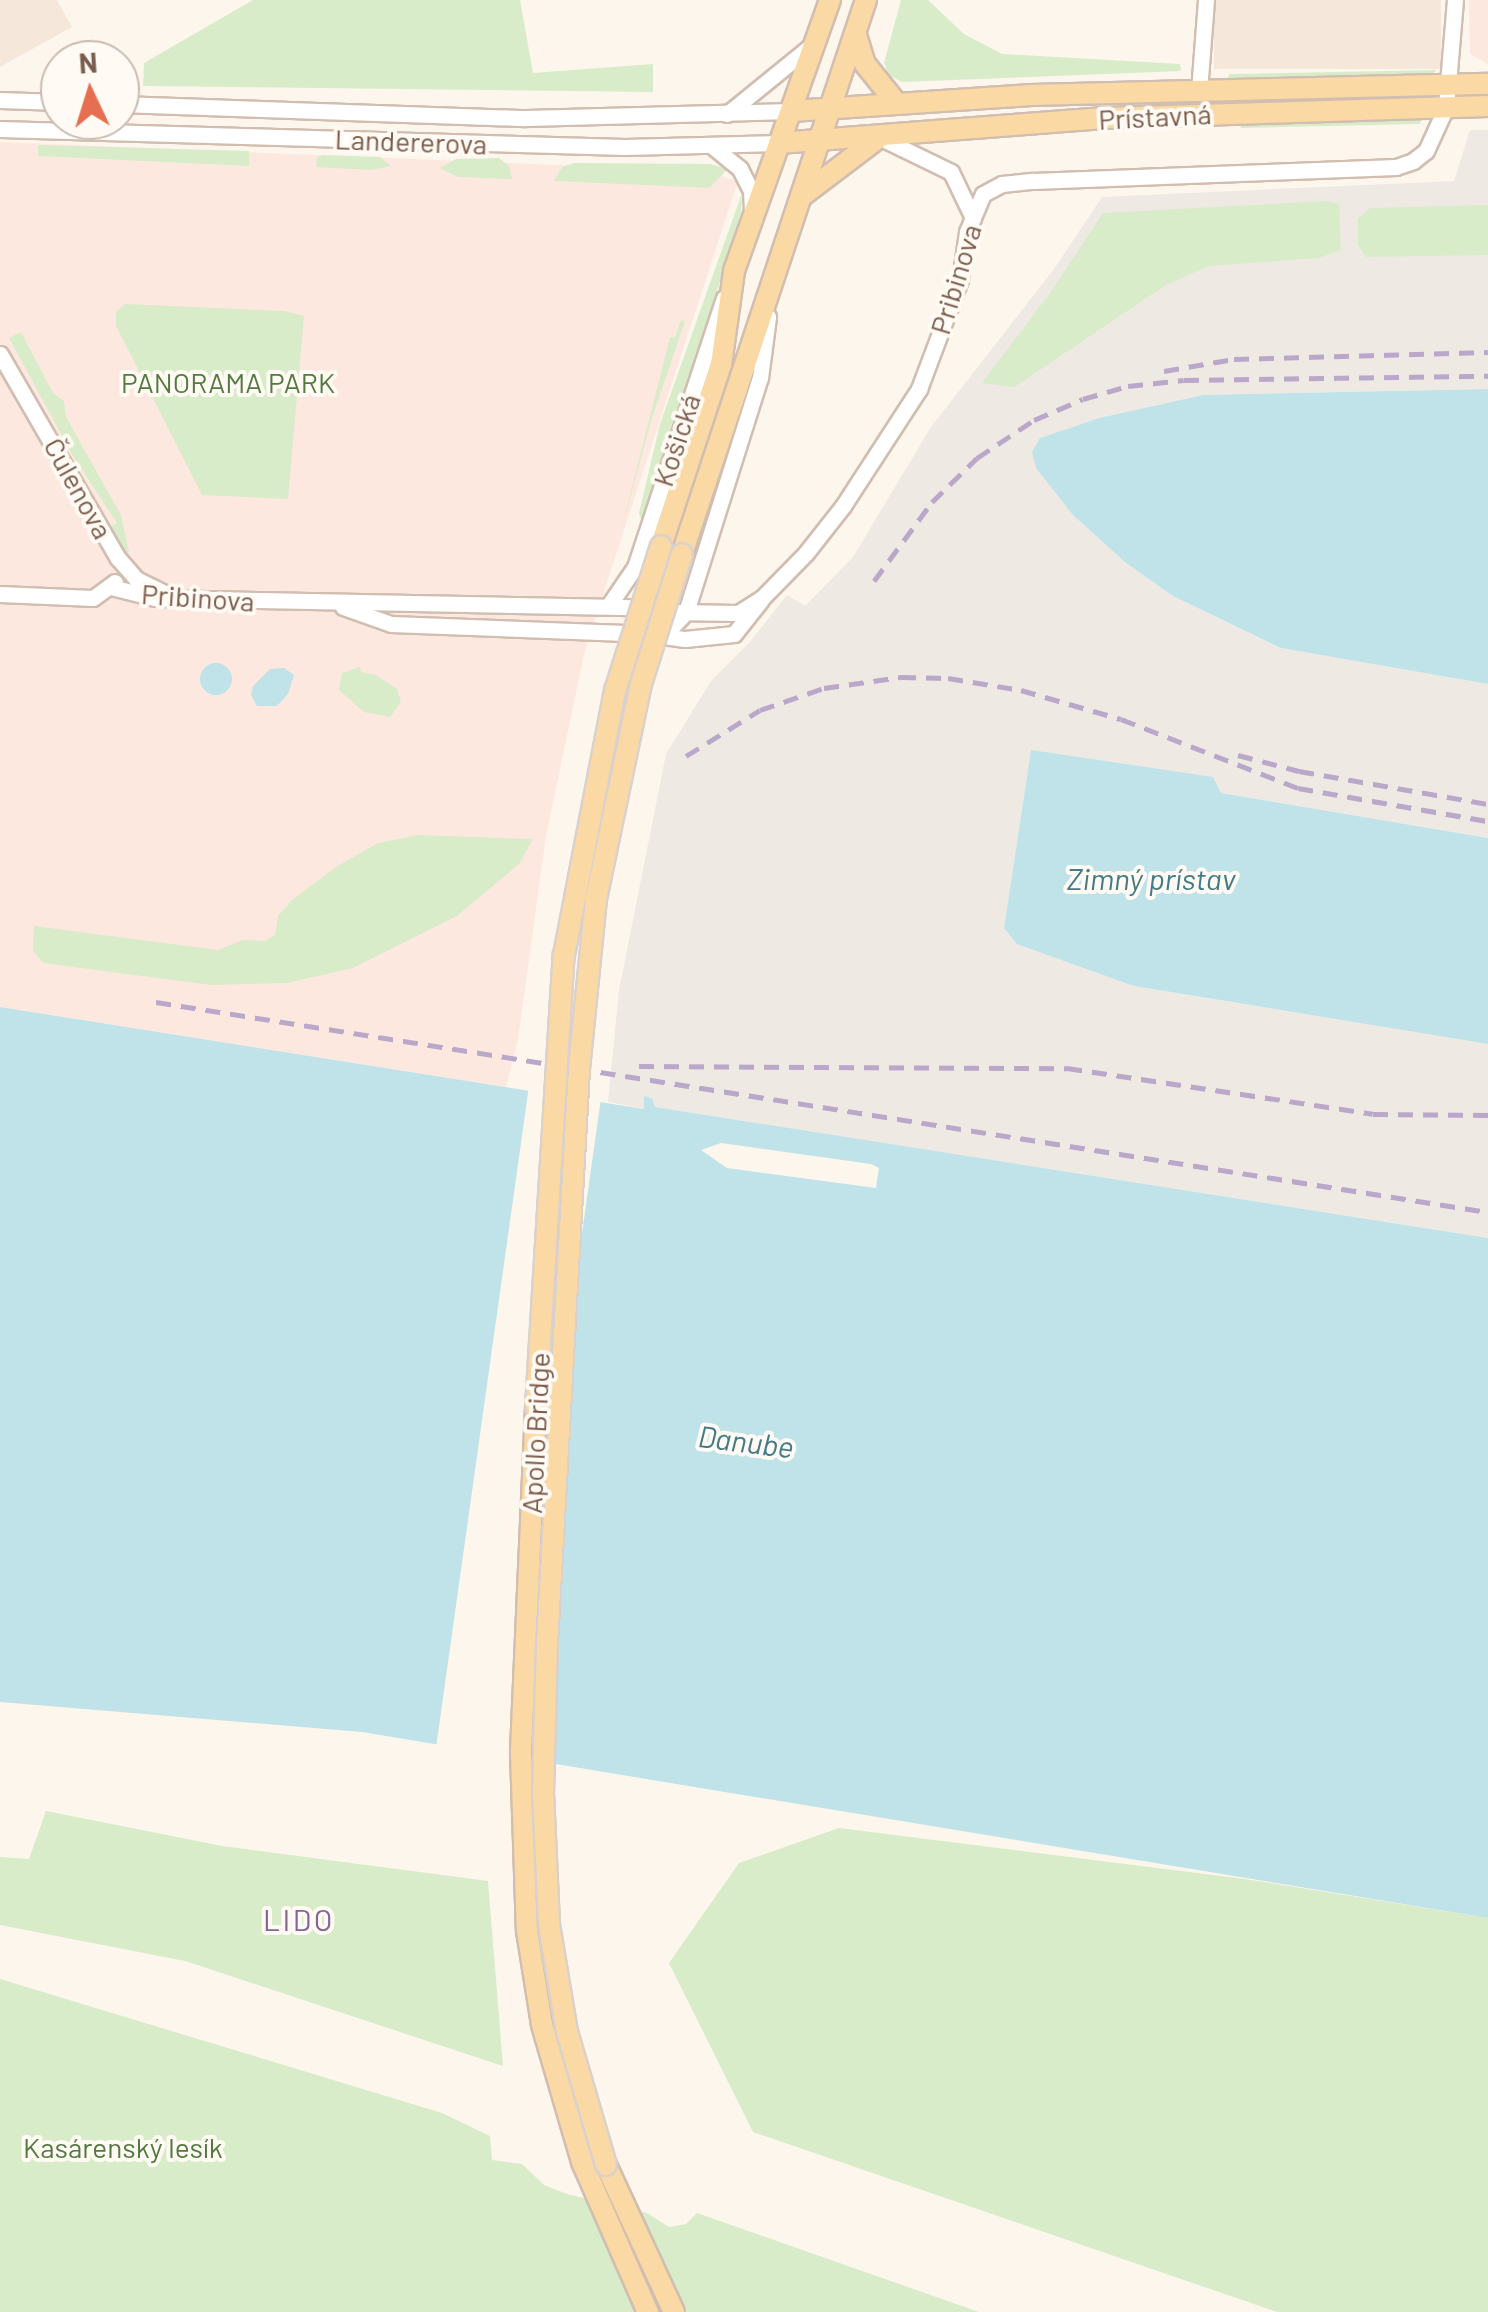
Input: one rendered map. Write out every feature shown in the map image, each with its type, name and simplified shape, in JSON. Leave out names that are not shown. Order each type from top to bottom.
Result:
[{"type":"main road","name":"Košická","points":[[660,546],[721,365],[734,270],[830,0]]},
{"type":"main road","name":"Košická","points":[[682,554],[866,0]]},
{"type":"main road","points":[[856,35],[874,78],[897,104]]},
{"type":"main road","name":"Prístavná","points":[[822,140],[1447,96],[1488,84]]},
{"type":"main road","name":"Prístavná","points":[[832,109],[1199,91],[1447,96],[1488,106]]},
{"type":"main road","name":"Landererova","points":[[792,111],[832,109]]},
{"type":"main road","points":[[804,194],[879,137]]},
{"type":"main road","name":"Landererova","points":[[779,143],[822,140]]},
{"type":"main road","name":"Apollo Bridge","points":[[648,2312],[588,2178],[542,2025],[524,1902],[520,1753],[549,1158],[564,955],[615,691],[660,546]]},
{"type":"main road","name":"Apollo Bridge","points":[[674,2312],[606,2166],[568,2032],[548,1924],[542,1794],[573,1162],[586,977],[598,882],[641,684],[682,554]]},
{"type":"street","points":[[1199,91],[1206,0]]},
{"type":"street","points":[[1447,96],[1455,0]]},
{"type":"street","points":[[727,114],[817,42]]},
{"type":"street","name":"Pribinova","points":[[680,612],[738,613],[762,598],[806,553],[842,506],[920,389],[960,280],[973,218],[983,194],[1002,184],[1396,167],[1426,151],[1447,96]]},
{"type":"street","points":[[0,100],[40,101]]},
{"type":"street","name":"Landererova","points":[[140,105],[526,118],[792,111]]},
{"type":"street","name":"Landererova","points":[[0,129],[712,146],[779,143]]},
{"type":"street","points":[[879,137],[952,172],[973,218]]},
{"type":"street","points":[[712,146],[740,169],[751,192],[752,222]]},
{"type":"street","name":"Košická","points":[[610,605],[635,568],[734,270]]},
{"type":"street","name":"Košická","points":[[680,612],[760,378],[772,283]]},
{"type":"street","name":"Čulenova","points":[[0,354],[118,558],[136,579],[181,598]]},
{"type":"street","points":[[111,587],[118,558]]},
{"type":"street","name":"Pribinova","points":[[0,594],[93,598],[111,587],[143,597],[340,605],[632,608]]},
{"type":"street","points":[[680,612],[662,636],[720,637],[742,628],[762,598]]},
{"type":"street","name":"Pribinova","points":[[340,605],[391,624],[625,633]]},
{"type":"shaded area","points":[[0,0],[57,0],[72,27],[49,40],[40,40],[40,45],[0,67]]},
{"type":"shaded area","points":[[1214,0],[1441,0],[1441,69],[1214,69]]},
{"type":"shaded area","points":[[1469,0],[1488,0],[1488,64],[1470,54]]},
{"type":"shaded area","points":[[1470,130],[1488,130],[1488,389],[1203,395],[1099,418],[1040,438],[1073,515],[1126,563],[1173,596],[1281,648],[1488,684],[1488,838],[1221,793],[1031,751],[1004,928],[1134,986],[1488,1044],[1488,1238],[654,1107],[652,1098],[644,1097],[645,1109],[608,1102],[619,990],[666,754],[711,681],[749,643],[787,595],[805,606],[853,557],[931,427],[1054,269],[1102,197],[1454,181]]},
{"type":"shaded area","points":[[0,142],[703,171],[738,181],[585,650],[546,836],[518,1040],[506,1087],[0,1007]]},
{"type":"green space","points":[[253,0],[520,0],[533,73],[653,64],[653,92],[143,86],[144,63]]},
{"type":"green space","points":[[901,0],[928,0],[964,34],[1002,54],[1180,64],[1181,71],[902,82],[889,75],[884,63]]},
{"type":"green space","points":[[1437,70],[1430,76],[1225,81],[1230,74]]},
{"type":"green space","points":[[1423,116],[1420,124],[1241,128],[1240,122]]},
{"type":"green space","points":[[38,145],[249,151],[249,166],[38,156]]},
{"type":"green space","points":[[317,157],[380,157],[391,166],[371,170],[316,167]]},
{"type":"green space","points":[[499,158],[509,166],[512,179],[458,177],[439,168],[456,159]]},
{"type":"green space","points":[[574,163],[710,164],[728,169],[709,188],[554,181],[562,167]]},
{"type":"green space","points":[[742,193],[741,212],[685,398],[642,523],[639,513],[660,424]]},
{"type":"green space","points":[[1327,201],[1339,204],[1341,250],[1319,258],[1209,266],[1166,285],[1014,387],[982,383],[1050,293],[1103,213]]},
{"type":"green space","points":[[1488,205],[1488,255],[1366,257],[1358,245],[1358,218],[1370,208]]},
{"type":"green space","name":"PANORAMA PARK","points":[[125,304],[285,311],[304,316],[288,499],[202,495],[116,326],[116,312]]},
{"type":"green space","points":[[681,320],[685,321],[651,421],[620,535],[670,337],[675,337]]},
{"type":"green space","points":[[21,332],[53,393],[64,401],[66,417],[121,515],[129,551],[124,556],[107,529],[117,523],[73,456],[9,338]]},
{"type":"green space","points":[[360,667],[361,672],[376,675],[397,689],[401,702],[390,717],[364,712],[339,690],[342,673]]},
{"type":"green space","points":[[418,835],[533,839],[519,864],[457,916],[353,968],[287,983],[211,985],[43,963],[33,951],[34,926],[218,950],[243,940],[265,941],[275,935],[278,916],[292,900],[336,867],[378,843]]},
{"type":"green space","points":[[46,1811],[222,1846],[488,1881],[503,2066],[185,1961],[0,1925],[0,1857],[29,1859]]},
{"type":"green space","points":[[839,1828],[1245,1879],[1488,1918],[1488,2312],[1277,2312],[753,2132],[669,1963],[739,1863]]},
{"type":"green space","name":"Kasárenský lesík","points":[[0,1979],[442,2113],[490,2136],[492,2160],[522,2164],[544,2185],[567,2194],[647,2213],[669,2227],[686,2224],[697,2213],[979,2312],[0,2312]]},
{"type":"water","points":[[1488,389],[1488,684],[1281,648],[1173,596],[1126,563],[1073,515],[1036,468],[1032,452],[1040,438],[1099,418],[1203,395]]},
{"type":"water","points":[[216,663],[227,668],[232,679],[227,690],[216,695],[205,690],[200,679],[205,668]]},
{"type":"water","points":[[284,668],[294,675],[288,694],[277,706],[257,706],[251,695],[253,686],[270,669]]},
{"type":"water","name":"Zimný prístav","points":[[1031,750],[1213,777],[1221,793],[1488,838],[1488,1044],[1134,986],[1017,944],[1004,928]]},
{"type":"water","name":"Danube","points":[[0,1007],[644,1109],[644,1096],[652,1098],[655,1107],[1488,1238],[1488,1918],[362,1732],[0,1702]]},
{"type":"pier","points":[[529,1086],[601,1096],[507,1764],[435,1753]]},
{"type":"pier","points":[[721,1143],[871,1164],[879,1168],[876,1188],[727,1168],[701,1150]]},
{"type":"railway","points":[[1164,371],[1234,359],[1488,352]]},
{"type":"railway","points":[[874,581],[932,502],[977,458],[1034,420],[1083,399],[1128,386],[1184,380],[1488,376]]},
{"type":"railway","points":[[686,756],[760,710],[824,688],[901,677],[948,678],[1021,690],[1121,719],[1298,788],[1488,821]]},
{"type":"railway","points":[[1238,755],[1299,771],[1488,804]]},
{"type":"railway","points":[[156,1002],[1488,1212]]},
{"type":"railway","points":[[639,1066],[1067,1068],[1373,1114],[1488,1115]]},
{"type":"district","name":"LIDO","points":[[299,1919]]}]
